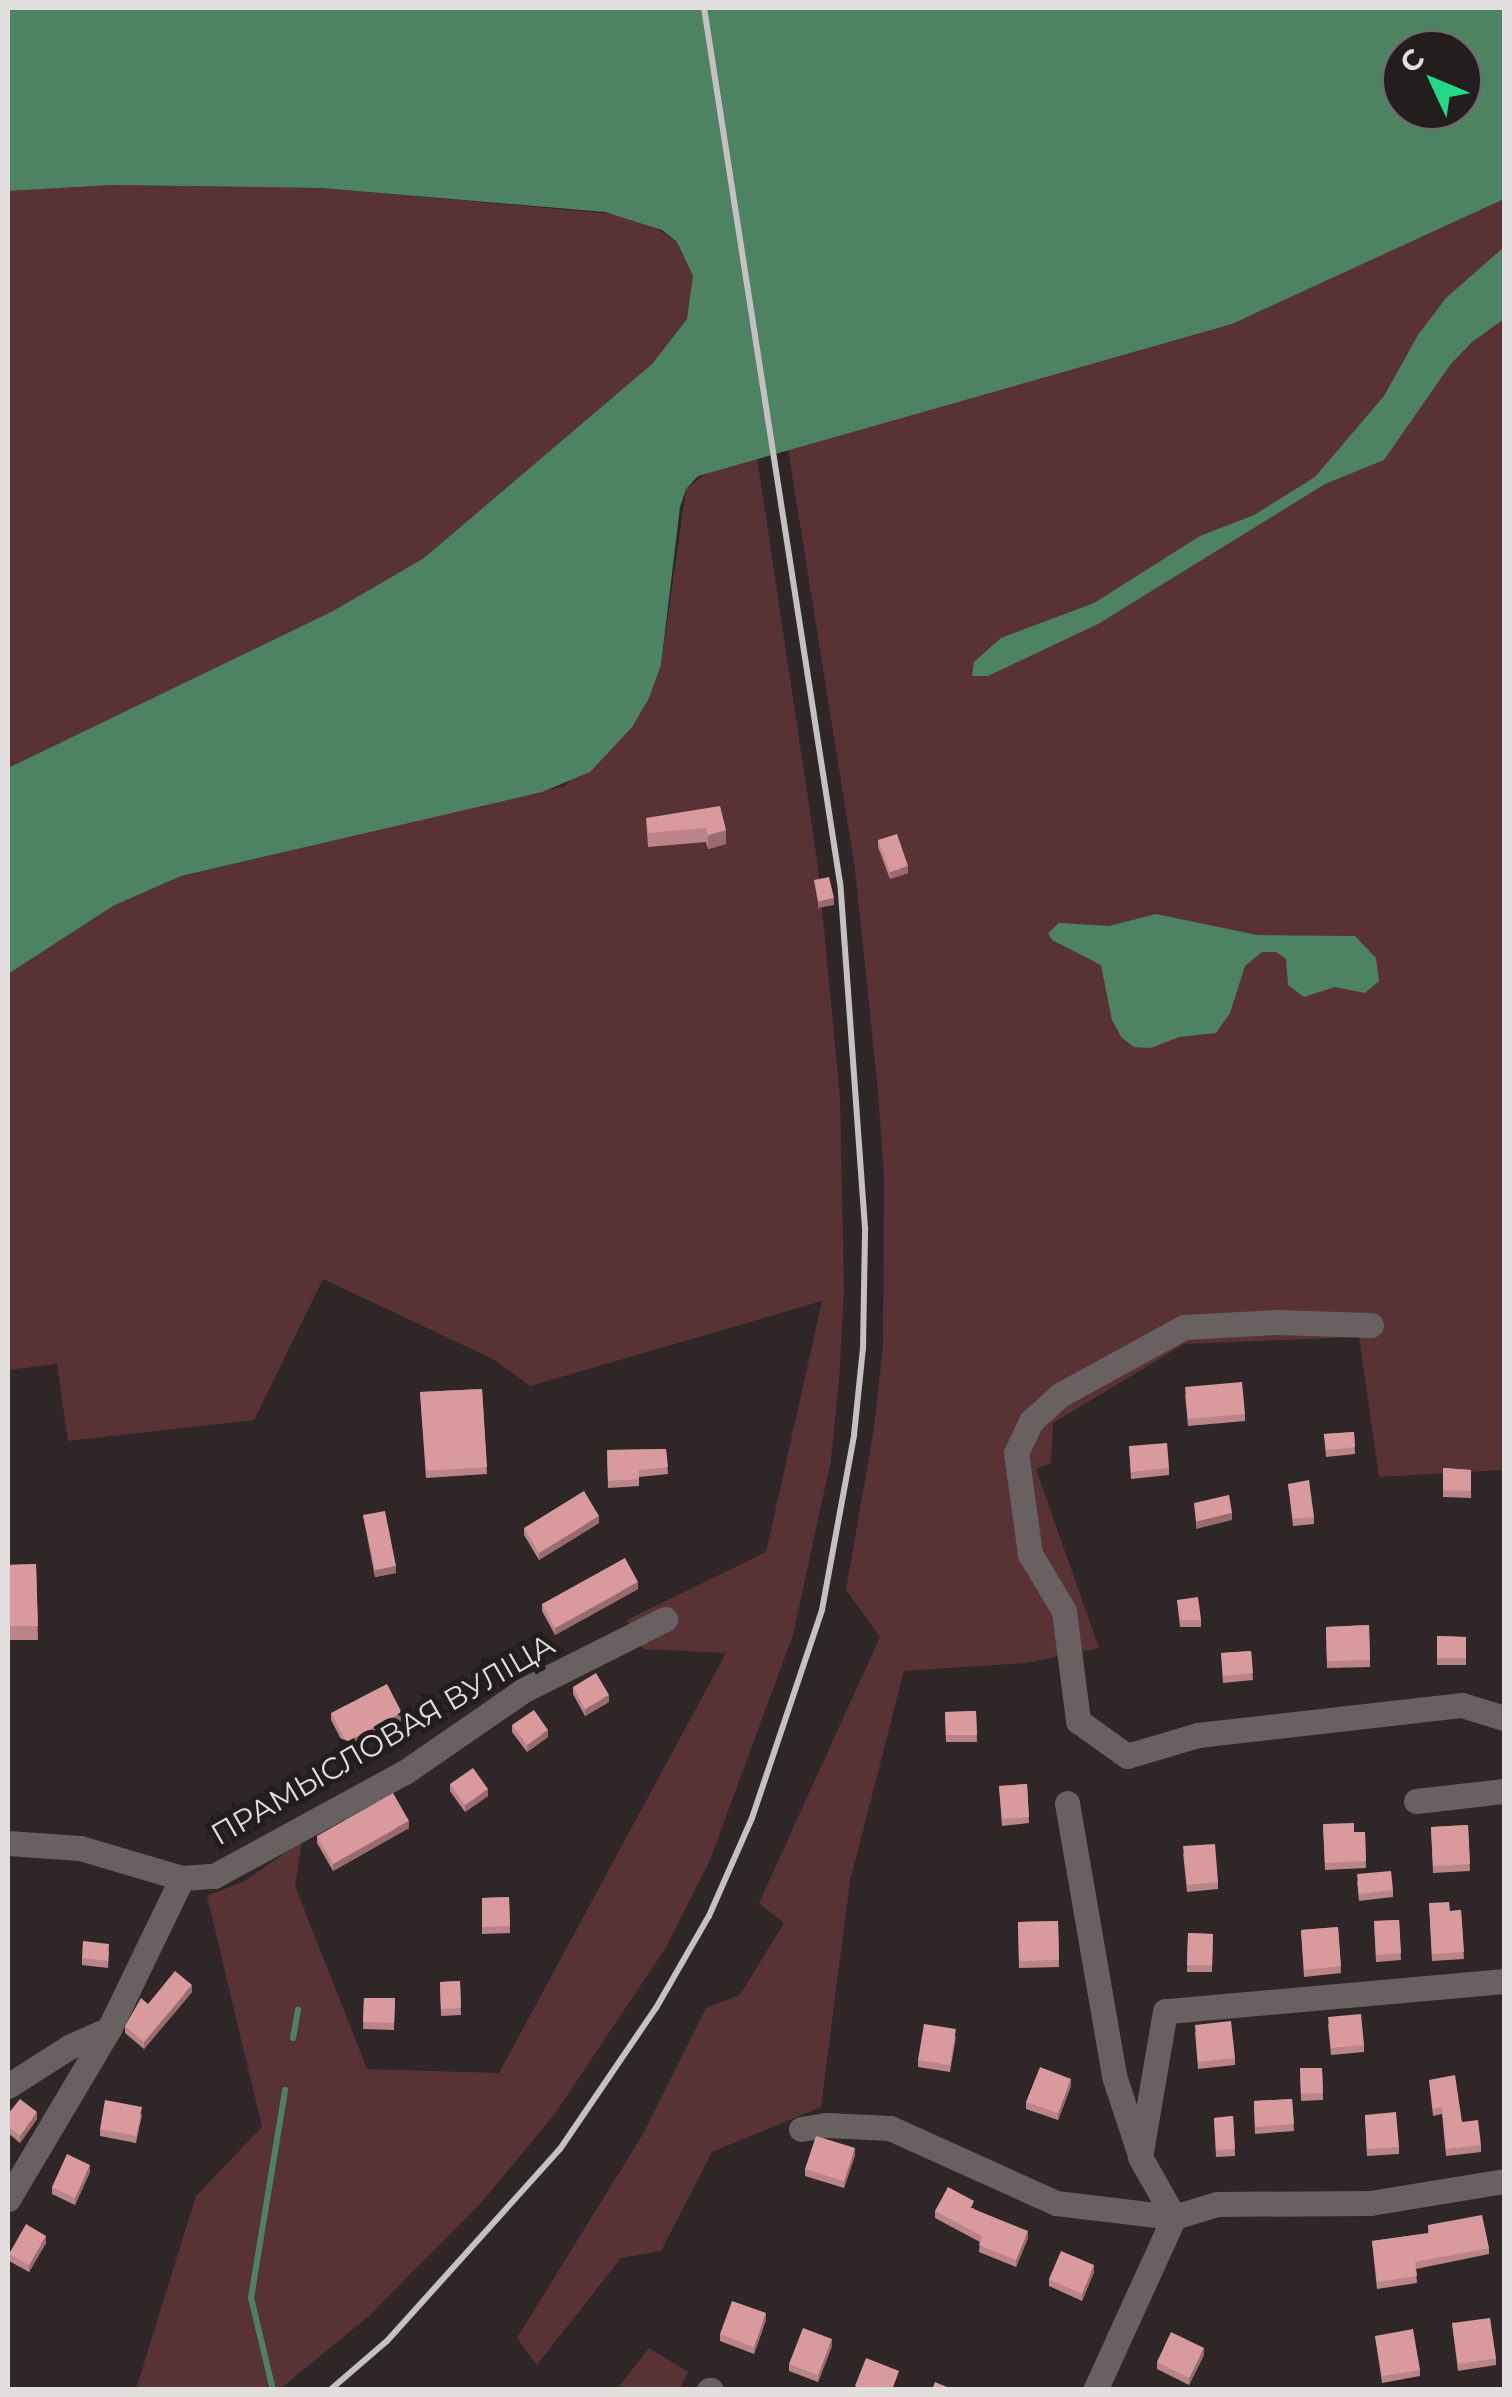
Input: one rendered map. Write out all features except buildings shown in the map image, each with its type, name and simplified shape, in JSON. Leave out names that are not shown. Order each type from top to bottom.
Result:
[{"type":"street","points":[[1371,1325],[1294,1322],[1184,1327],[1060,1395],[1031,1421],[1016,1453],[1030,1554],[1064,1611],[1078,1721],[1127,1756],[1198,1735],[1462,1706],[1504,1718]]},
{"type":"street","name":"ПРАМЫСЛОВАЯ ВУЛІЦА","points":[[8,1843],[80,1848],[182,1878],[214,1876],[406,1772],[524,1690],[665,1619]]},
{"type":"street","points":[[1416,1802],[1504,1791]]},
{"type":"street","points":[[1067,1803],[1114,2076],[1140,2157],[1174,2217]]},
{"type":"street","points":[[8,2199],[109,2029],[182,1878]]},
{"type":"street","points":[[1140,2157],[1165,2011],[1504,1980]]},
{"type":"street","points":[[8,2086],[69,2047],[109,2029]]},
{"type":"street","points":[[801,2128],[827,2124],[890,2128],[1056,2202],[1174,2217],[1217,2204],[1370,2204],[1504,2180]]},
{"type":"street","points":[[1095,2390],[1174,2217]]},
{"type":"shaded area","points":[[8,8],[1504,8],[1504,199],[1232,324],[698,476],[686,489],[680,507],[661,665],[649,698],[632,727],[590,772],[542,792],[181,876],[113,906],[8,974],[8,768],[333,611],[424,558],[652,364],[687,319],[693,276],[677,242],[662,230],[605,212],[321,188],[112,185],[8,191]]},
{"type":"shaded area","points":[[112,185],[321,188],[626,215],[645,221],[677,242],[693,276],[693,295],[687,319],[652,364],[424,558],[333,611],[8,768],[8,191]]},
{"type":"shaded area","points":[[1504,199],[1504,1470],[1379,1477],[1359,1337],[1184,1344],[1053,1423],[1051,1463],[1036,1469],[1099,1648],[1026,1663],[904,1671],[850,1881],[821,2107],[712,2152],[661,2251],[621,2258],[537,2365],[517,2338],[643,2134],[706,2008],[740,1995],[784,1923],[759,1903],[880,1637],[846,1590],[874,1428],[883,1346],[884,1178],[878,1091],[855,869],[788,449],[1232,324]]},
{"type":"shaded area","points":[[1504,247],[1504,319],[1472,342],[1450,365],[1384,460],[1325,484],[1098,624],[988,676],[972,676],[974,662],[1001,638],[1094,603],[1200,536],[1254,515],[1315,477],[1384,396],[1418,335],[1446,298]]},
{"type":"shaded area","points":[[757,457],[818,866],[840,1097],[844,1289],[839,1381],[831,1460],[793,1635],[710,1860],[665,1949],[554,2115],[481,2203],[370,2315],[280,2389],[136,2389],[196,2196],[262,2127],[207,1896],[245,1881],[302,1841],[295,1886],[367,2069],[499,2073],[726,1653],[643,1649],[627,1620],[766,1552],[822,1301],[530,1386],[493,1359],[323,1279],[254,1420],[68,1441],[57,1364],[8,1370],[8,974],[113,906],[181,876],[565,786],[661,665],[686,489],[708,472]]},
{"type":"shaded area","points":[[1156,914],[1257,935],[1355,936],[1376,958],[1379,981],[1365,993],[1335,987],[1304,997],[1288,985],[1286,959],[1276,952],[1262,952],[1245,966],[1230,1013],[1216,1033],[1179,1037],[1151,1048],[1134,1047],[1122,1038],[1112,1020],[1101,965],[1052,940],[1048,933],[1059,923],[1109,926]]},
{"type":"shaded area","points":[[649,2348],[688,2372],[680,2389],[617,2389]]},
{"type":"waterway","points":[[293,2038],[298,2009]]},
{"type":"waterway","points":[[273,2390],[251,2298],[285,2090]]},
{"type":"railway","points":[[330,2390],[387,2341],[560,2149],[656,2008],[709,1916],[752,1818],[822,1610],[854,1435],[863,1348],[865,1228],[840,883],[704,8]]}]
